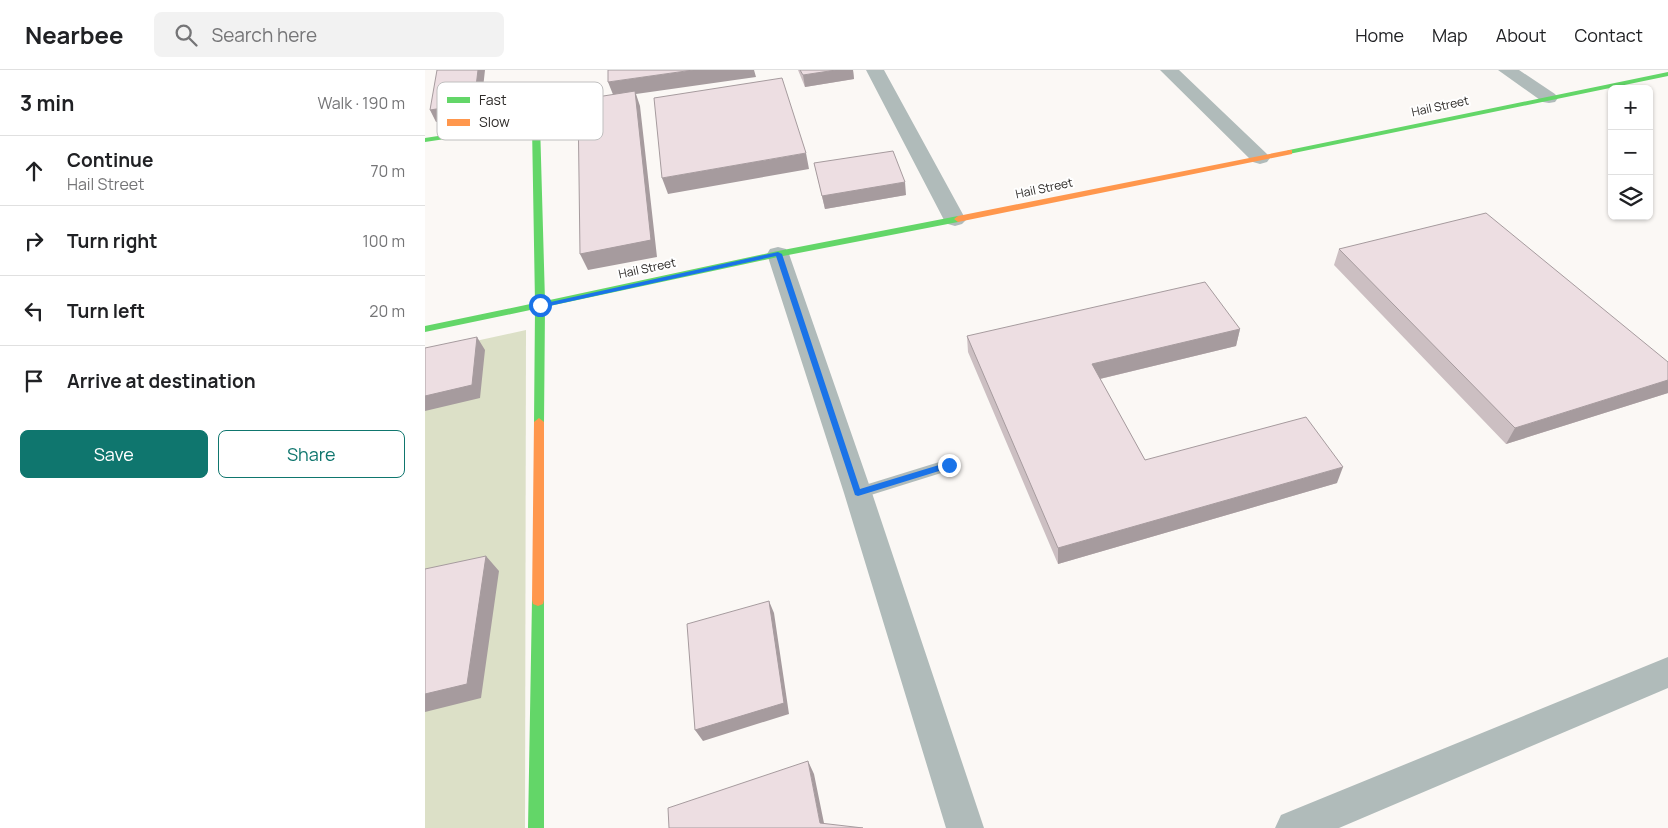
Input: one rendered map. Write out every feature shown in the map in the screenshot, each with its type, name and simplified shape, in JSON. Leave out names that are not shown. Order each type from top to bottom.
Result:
[{"type":"main road","name":"Hail Street","points":[[425,329],[778,254],[955,220],[1668,74]]},
{"type":"main road","points":[[536,140],[540,305],[536,828]]},
{"type":"street","points":[[875,70],[955,220]]},
{"type":"street","points":[[1169,70],[1260,158]]},
{"type":"street","points":[[1507,70],[1549,98]]},
{"type":"street","points":[[778,254],[858,493],[965,828]]},
{"type":"street","points":[[1294,828],[1668,672]]},
{"type":"lane","points":[[858,493],[949,465]]},
{"type":"green space","points":[[526,330],[525,828],[425,828],[425,352]]},
{"type":"building","points":[[437,70],[478,70],[477,82],[437,82],[437,109],[430,110]]},
{"type":"building","points":[[608,70],[693,70],[608,82]]},
{"type":"building","points":[[800,70],[836,70],[803,75]]},
{"type":"building","points":[[782,78],[806,153],[662,178],[654,98]]},
{"type":"building","points":[[635,91],[651,240],[580,254],[579,140],[603,140],[603,96]]},
{"type":"building","points":[[893,151],[905,182],[822,196],[814,163]]},
{"type":"building","points":[[1486,213],[1668,362],[1668,380],[1515,428],[1339,249]]},
{"type":"building","points":[[1205,282],[1240,329],[1092,364],[1145,460],[1306,417],[1343,467],[1058,548],[967,336]]},
{"type":"building","points":[[477,337],[472,385],[425,396],[425,348]]},
{"type":"building","points":[[486,556],[467,684],[425,694],[425,569]]},
{"type":"building","points":[[769,601],[784,703],[695,730],[687,624]]},
{"type":"building","points":[[808,761],[820,823],[863,828],[669,828],[668,808]]},
{"type":"traffic: fast","points":[[1289,152],[1668,74]]},
{"type":"traffic: fast","points":[[425,140],[437,138]]},
{"type":"traffic: fast","points":[[536,140],[540,305],[539,422]]},
{"type":"traffic: fast","points":[[425,329],[778,254],[958,219]]},
{"type":"traffic: fast","points":[[536,828],[538,600]]},
{"type":"traffic: slow","points":[[958,219],[1289,152]]},
{"type":"traffic: slow","points":[[538,600],[539,422]]},
{"type":"route","points":[[540,305],[778,254],[858,493],[949,465]]}]
